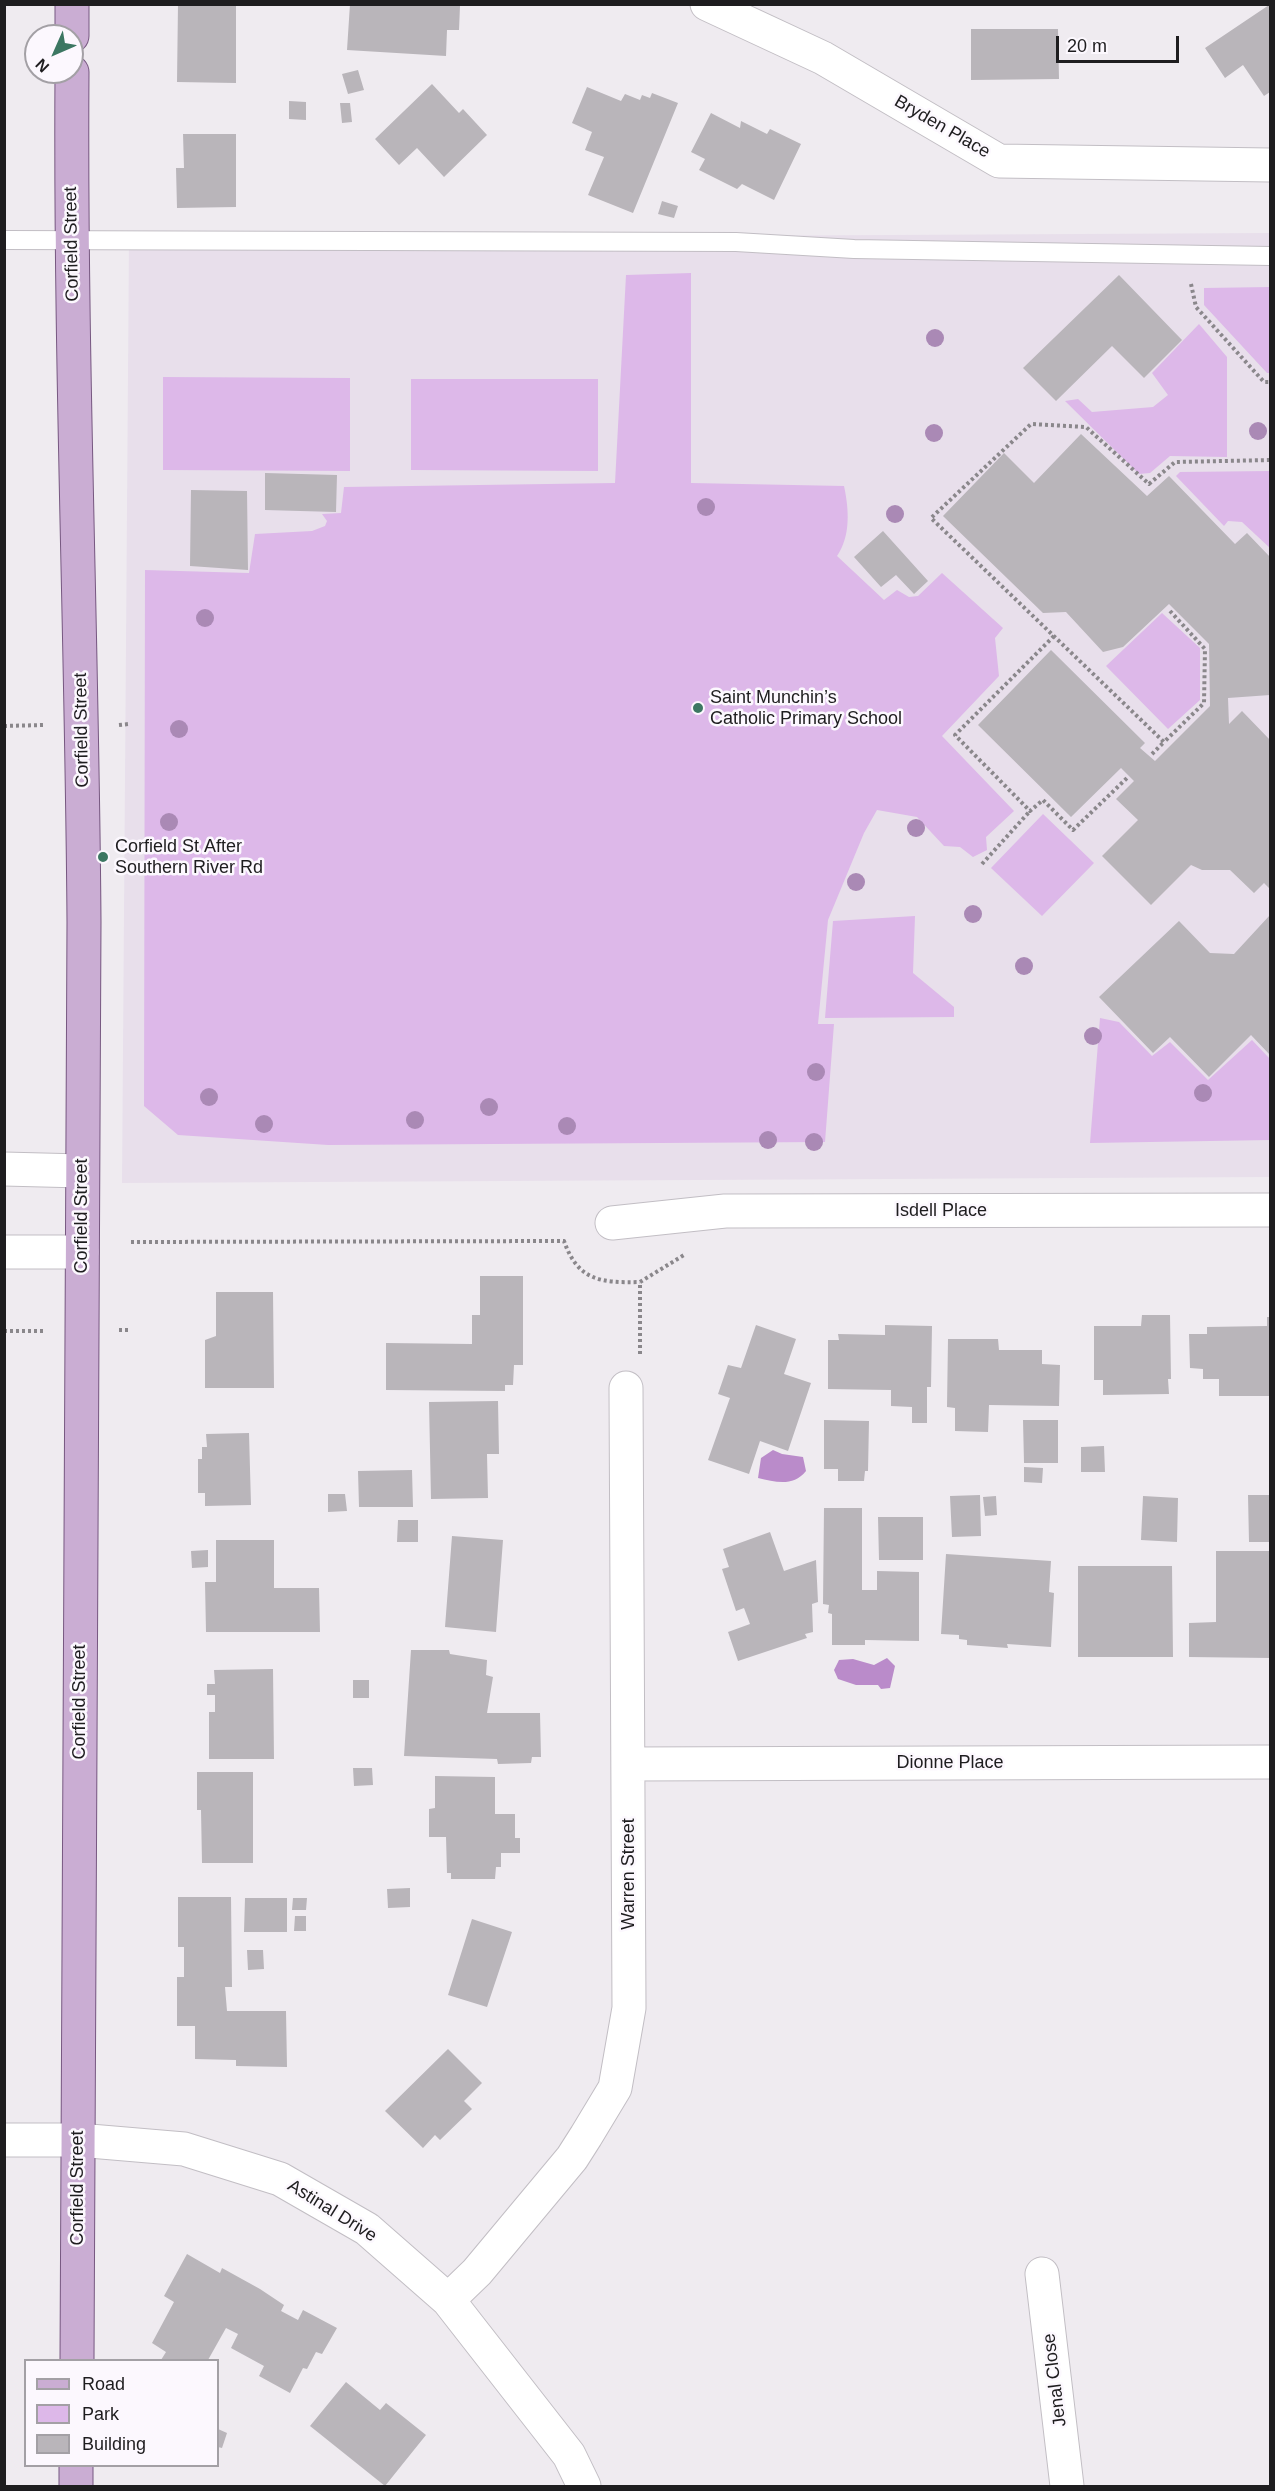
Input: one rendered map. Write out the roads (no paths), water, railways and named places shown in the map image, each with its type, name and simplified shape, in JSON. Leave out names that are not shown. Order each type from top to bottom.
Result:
[{"type":"main road","points":[[72,4],[72,24]]},
{"type":"main road","name":"Corfield Street","points":[[72,84],[71,240],[83,743],[77,2359]]},
{"type":"main road","points":[[76,2467],[76,2487]]},
{"type":"street","name":"Bryden Place","points":[[707,4],[823,58],[999,161],[1270,165]]},
{"type":"street","points":[[4,1169],[82,1171]]},
{"type":"street","name":"Isdell Place","points":[[612,1223],[725,1211],[1270,1210]]},
{"type":"street","points":[[4,1252],[82,1252]]},
{"type":"street","name":"Warren Street","points":[[448,2300],[477,2272],[572,2158],[615,2088],[629,2008],[626,1388]]},
{"type":"street","name":"Dionne Place","points":[[629,1764],[1270,1762]]},
{"type":"street","name":"Astinal Drive","points":[[4,2140],[78,2140],[184,2149],[280,2178],[367,2229],[448,2300],[568,2455],[584,2487]]},
{"type":"street","name":"Jenal Close","points":[[1042,2274],[1067,2487]]},
{"type":"lane","points":[[4,240],[736,242],[854,249],[1270,256]]},
{"type":"place","name":"Saint Munchin’s Catholic Primary School","points":[[698,708]]},
{"type":"place","name":"Corfield St After Southern River Rd","points":[[103,857]]}]
